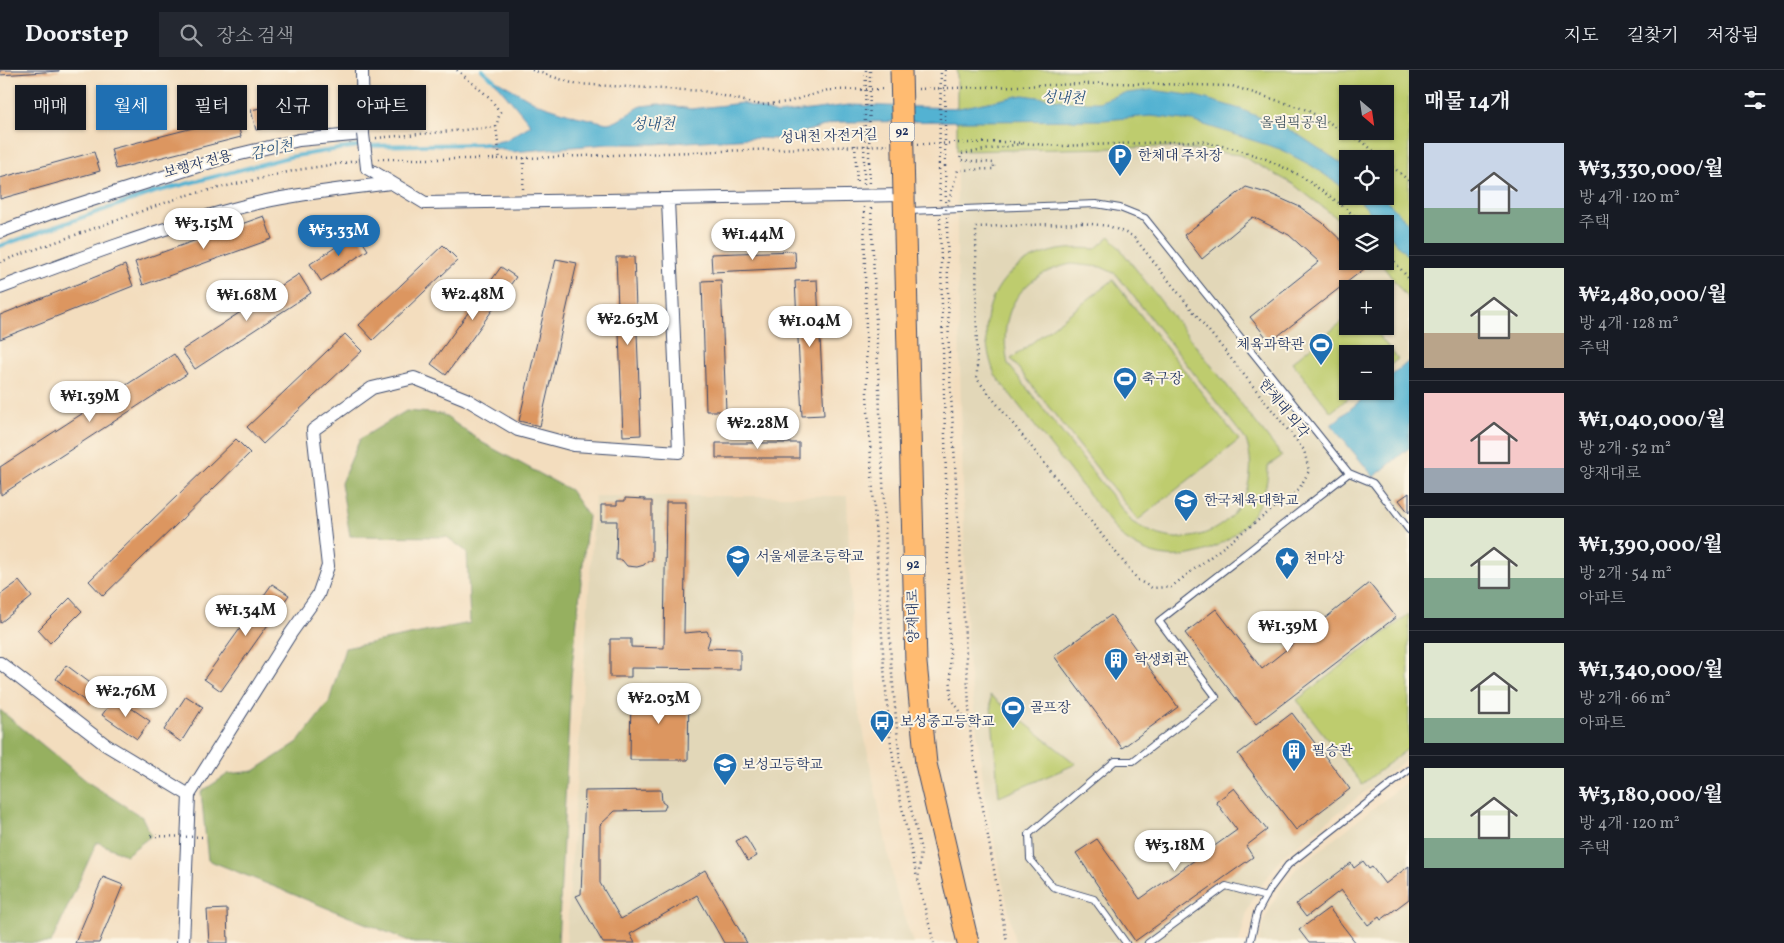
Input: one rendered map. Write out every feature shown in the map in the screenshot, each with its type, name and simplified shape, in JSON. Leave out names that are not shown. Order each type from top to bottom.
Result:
[{"type":"main road","name":"92","points":[[901,70],[904,203]]},
{"type":"main road","name":"양재대로","points":[[904,203],[916,663],[926,764],[967,940]]},
{"type":"street","points":[[362,70],[367,168],[425,203],[861,196],[904,203]]},
{"type":"street","points":[[0,232],[87,201],[223,158],[299,140],[365,136]]},
{"type":"street","points":[[0,288],[101,250],[234,208],[306,194],[390,183]]},
{"type":"street","points":[[182,943],[189,795],[318,595],[328,566],[313,430],[372,388],[414,378],[466,399],[518,430],[574,445],[679,452],[668,200]]},
{"type":"street","points":[[0,663],[106,745],[189,795]]},
{"type":"lane","points":[[904,203],[943,210],[1096,204],[1120,208],[1145,218],[1349,474],[1373,483],[1409,530]]},
{"type":"lane","points":[[1126,943],[1094,899],[1053,887],[1030,859],[1029,834],[1115,761],[1133,761],[1216,698],[1159,621],[1349,474]]},
{"type":"lane","points":[[1250,943],[1257,913],[1288,865],[1409,770]]},
{"type":"lane","points":[[1148,943],[1226,886],[1266,897]]},
{"type":"path","name":"성내천 자전거길","points":[[458,70],[489,97],[500,112],[496,127],[500,159],[894,145]]},
{"type":"path","points":[[532,70],[575,84],[703,91],[761,105],[788,102],[828,90],[886,89]]},
{"type":"path","points":[[861,196],[864,161],[866,70]]},
{"type":"path","points":[[869,162],[870,70]]},
{"type":"path","points":[[940,70],[939,164],[970,725],[1007,943]]},
{"type":"path","points":[[945,70],[943,210],[951,698],[970,725]]},
{"type":"path","points":[[916,89],[1118,84],[1232,86],[1307,110],[1363,142],[1372,150]]},
{"type":"path","points":[[365,136],[496,127]]},
{"type":"path","points":[[913,144],[1026,143],[1060,146],[1199,141],[1236,149],[1266,159],[1300,176],[1353,215]]},
{"type":"path","points":[[943,210],[958,170],[994,169],[994,163],[960,160],[961,154],[1026,143]]},
{"type":"path","points":[[855,145],[861,196],[867,395],[890,737],[898,789],[918,882],[934,943]]},
{"type":"path","points":[[523,202],[524,158]]},
{"type":"path","points":[[1394,168],[1409,181]]},
{"type":"path","name":"한체대 외각","points":[[1082,223],[1109,226],[1133,236],[1304,450],[1309,471],[1300,489],[1171,587],[1152,588],[1138,580],[977,379],[976,227],[1082,223]]},
{"type":"path","points":[[872,243],[891,662],[900,763],[921,850],[918,882]]},
{"type":"path","points":[[1394,261],[1409,279]]},
{"type":"path","points":[[151,836],[206,837]]},
{"type":"shaded area","name":"한국체육대학교","points":[[1169,147],[1240,155],[1293,184],[1339,220],[1339,270],[1386,270],[1394,280],[1339,280],[1339,335],[1394,335],[1394,280],[1409,300],[1409,757],[1282,857],[1256,893],[1247,912],[1239,943],[1015,943],[985,795],[967,652],[957,243],[957,151]]},
{"type":"shaded area","name":"보성고등학교","points":[[595,496],[847,496],[854,684],[895,888],[913,943],[566,943]]},
{"type":"shaded area","points":[[1409,780],[1409,943],[1259,943],[1264,920],[1280,890],[1296,869]]},
{"type":"green space","name":"올림픽공원","points":[[957,70],[1409,70],[1409,300],[1386,270],[1394,270],[1394,215],[1339,215],[1339,220],[1293,184],[1240,155],[1169,147],[957,151]]},
{"type":"green space","points":[[1110,236],[1282,456],[1268,466],[1266,485],[1260,503],[1250,519],[1237,532],[1221,543],[1204,551],[1185,556],[1159,555],[1142,549],[1121,536],[995,375],[987,347],[987,322],[992,299],[1004,280],[1020,265],[1041,254],[1067,249],[1095,249]],"holes":[[[1071,264],[1101,267],[1116,274],[1246,440],[1250,458],[1250,476],[1246,493],[1238,508],[1226,521],[1212,530],[1195,536],[1175,538],[1158,535],[1132,522],[1008,364],[1005,346],[1009,313],[1025,287],[1053,269]]]},
{"type":"green space","name":"축구장","points":[[1113,280],[1239,440],[1138,520],[1011,359]]},
{"type":"green space","name":"체육과학관","points":[[1339,324],[1339,335],[1378,335],[1387,345],[1339,345],[1339,400],[1346,400],[1331,412],[1292,362]]},
{"type":"green space","name":"체육과학관","points":[[1394,354],[1398,359],[1394,362]]},
{"type":"green space","points":[[406,411],[442,414],[483,443],[570,490],[588,516],[571,677],[558,943],[414,943],[208,860],[201,792],[228,774],[254,771],[298,742],[329,702],[345,648],[470,623],[467,552],[447,537],[350,536],[341,483],[360,439]]},
{"type":"green space","points":[[1409,614],[1409,748],[1362,784],[1297,700]]},
{"type":"green space","name":"골프장","points":[[990,695],[1076,764],[999,797]]},
{"type":"green space","points":[[0,710],[89,783],[142,817],[151,836],[126,855],[97,842],[51,943],[0,943]]},
{"type":"water","name":"성내천","points":[[491,77],[536,103],[576,116],[607,123],[617,121],[641,106],[659,104],[691,109],[742,103],[778,114],[849,105],[959,108],[1023,95],[1075,102],[1099,102],[1120,94],[1152,90],[1196,96],[1240,109],[1294,132],[1339,162],[1339,185],[1312,166],[1280,149],[1192,121],[1151,116],[1104,120],[837,122],[781,139],[752,138],[654,144],[608,144],[512,152],[481,145],[506,140],[531,125]]},
{"type":"water","points":[[1364,205],[1391,205],[1408,223],[1409,258],[1394,240],[1394,215],[1372,215]]},
{"type":"water","points":[[1409,361],[1409,448],[1374,477],[1331,425],[1361,400],[1394,400],[1394,374]]},
{"type":"building","points":[[0,70],[59,70],[59,71],[0,75]]},
{"type":"building","points":[[257,109],[257,130],[256,130],[251,110]]},
{"type":"building","points":[[185,130],[239,130],[241,137],[116,169],[111,149]]},
{"type":"building","points":[[94,152],[100,171],[0,199],[0,178]]},
{"type":"building","points":[[1246,187],[1273,195],[1300,207],[1323,223],[1339,238],[1339,270],[1363,270],[1350,280],[1339,280],[1339,288],[1270,342],[1250,317],[1319,262],[1289,235],[1253,217],[1202,259],[1184,235]]},
{"type":"building","points":[[264,216],[272,239],[143,285],[135,262]]},
{"type":"building","points":[[357,233],[368,250],[321,281],[310,264]]},
{"type":"building","points":[[443,245],[458,260],[373,340],[359,325]]},
{"type":"building","points":[[795,251],[796,268],[712,272],[711,254]]},
{"type":"building","points":[[616,257],[634,257],[641,435],[623,436]]},
{"type":"building","points":[[556,259],[577,263],[540,426],[519,421]]},
{"type":"building","points":[[125,265],[133,286],[0,339],[0,315]]},
{"type":"building","points":[[501,267],[516,277],[446,375],[431,364]]},
{"type":"building","points":[[299,274],[311,293],[195,369],[182,350]]},
{"type":"building","points":[[721,280],[726,411],[706,411],[702,281]]},
{"type":"building","points":[[817,280],[824,415],[802,416],[795,281]]},
{"type":"building","points":[[345,334],[362,351],[263,444],[247,427]]},
{"type":"building","points":[[174,354],[187,374],[1,495],[0,467]]},
{"type":"building","points":[[236,439],[250,453],[103,596],[89,581]]},
{"type":"building","points":[[716,443],[799,443],[799,458],[716,458]]},
{"type":"building","points":[[1409,493],[1409,513],[1399,500]]},
{"type":"building","points":[[625,498],[652,501],[652,561],[647,561],[644,565],[637,567],[627,566],[622,560],[616,560],[617,521],[601,521],[601,505],[617,505],[617,501],[625,501]]},
{"type":"building","points":[[666,502],[686,502],[684,633],[707,631],[710,638],[707,648],[740,649],[740,669],[631,668],[631,677],[610,677],[610,639],[631,639],[631,647],[664,648]]},
{"type":"building","points":[[19,581],[32,597],[0,623],[0,595]]},
{"type":"building","points":[[1369,583],[1396,617],[1256,724],[1185,633],[1216,609],[1262,669]]},
{"type":"building","points":[[272,584],[289,595],[221,691],[204,679]]},
{"type":"building","points":[[70,598],[82,611],[50,643],[38,630]]},
{"type":"building","name":"학생회관","points":[[1111,615],[1178,707],[1122,748],[1054,656]]},
{"type":"building","points":[[66,665],[101,691],[90,705],[56,679]]},
{"type":"building","points":[[631,689],[689,690],[688,760],[630,760]]},
{"type":"building","points":[[186,696],[203,707],[181,742],[164,730]]},
{"type":"building","points":[[115,697],[150,721],[137,739],[102,715]]},
{"type":"building","name":"필승관","points":[[1292,713],[1350,789],[1296,830],[1238,754]]},
{"type":"building","points":[[1234,788],[1267,830],[1246,846],[1253,857],[1135,941],[1076,853],[1097,839],[1140,899],[1237,830],[1216,802]]},
{"type":"building","points":[[661,790],[662,802],[666,805],[664,810],[615,811],[600,825],[600,883],[621,919],[705,870],[747,943],[724,943],[697,895],[630,934],[635,943],[603,943],[576,896],[581,894],[585,791]]},
{"type":"building","points":[[745,836],[757,856],[748,861],[736,841]]},
{"type":"building","points":[[1363,861],[1369,869],[1372,867],[1385,884],[1409,866],[1409,899],[1381,920],[1379,917],[1368,925],[1341,890],[1306,917],[1296,904],[1351,863],[1354,868]]},
{"type":"building","points":[[103,877],[123,885],[99,943],[75,943]]},
{"type":"building","points":[[1329,908],[1356,943],[1309,943],[1299,930]]},
{"type":"building","points":[[227,909],[228,943],[209,943],[207,910]]},
{"type":"waterway","name":"성내천","points":[[482,70],[494,80]]},
{"type":"waterway","name":"감이천","points":[[0,246],[155,192],[289,157],[358,146],[486,144]]},
{"type":"place","name":"한체대 주차장","points":[[1120,177]]},
{"type":"place","name":"체육과학관","points":[[1321,366]]},
{"type":"place","name":"축구장","points":[[1125,400]]},
{"type":"place","name":"한국체육대학교","points":[[1186,522]]},
{"type":"place","name":"서울세륜초등학교","points":[[738,578]]},
{"type":"place","name":"천마상","points":[[1287,580]]},
{"type":"place","name":"학생회관","points":[[1116,681]]},
{"type":"place","name":"골프장","points":[[1013,729]]},
{"type":"place","name":"보성중고등학교","points":[[882,743]]},
{"type":"place","name":"필승관","points":[[1294,772]]},
{"type":"place","name":"보성고등학교","points":[[725,786]]}]
